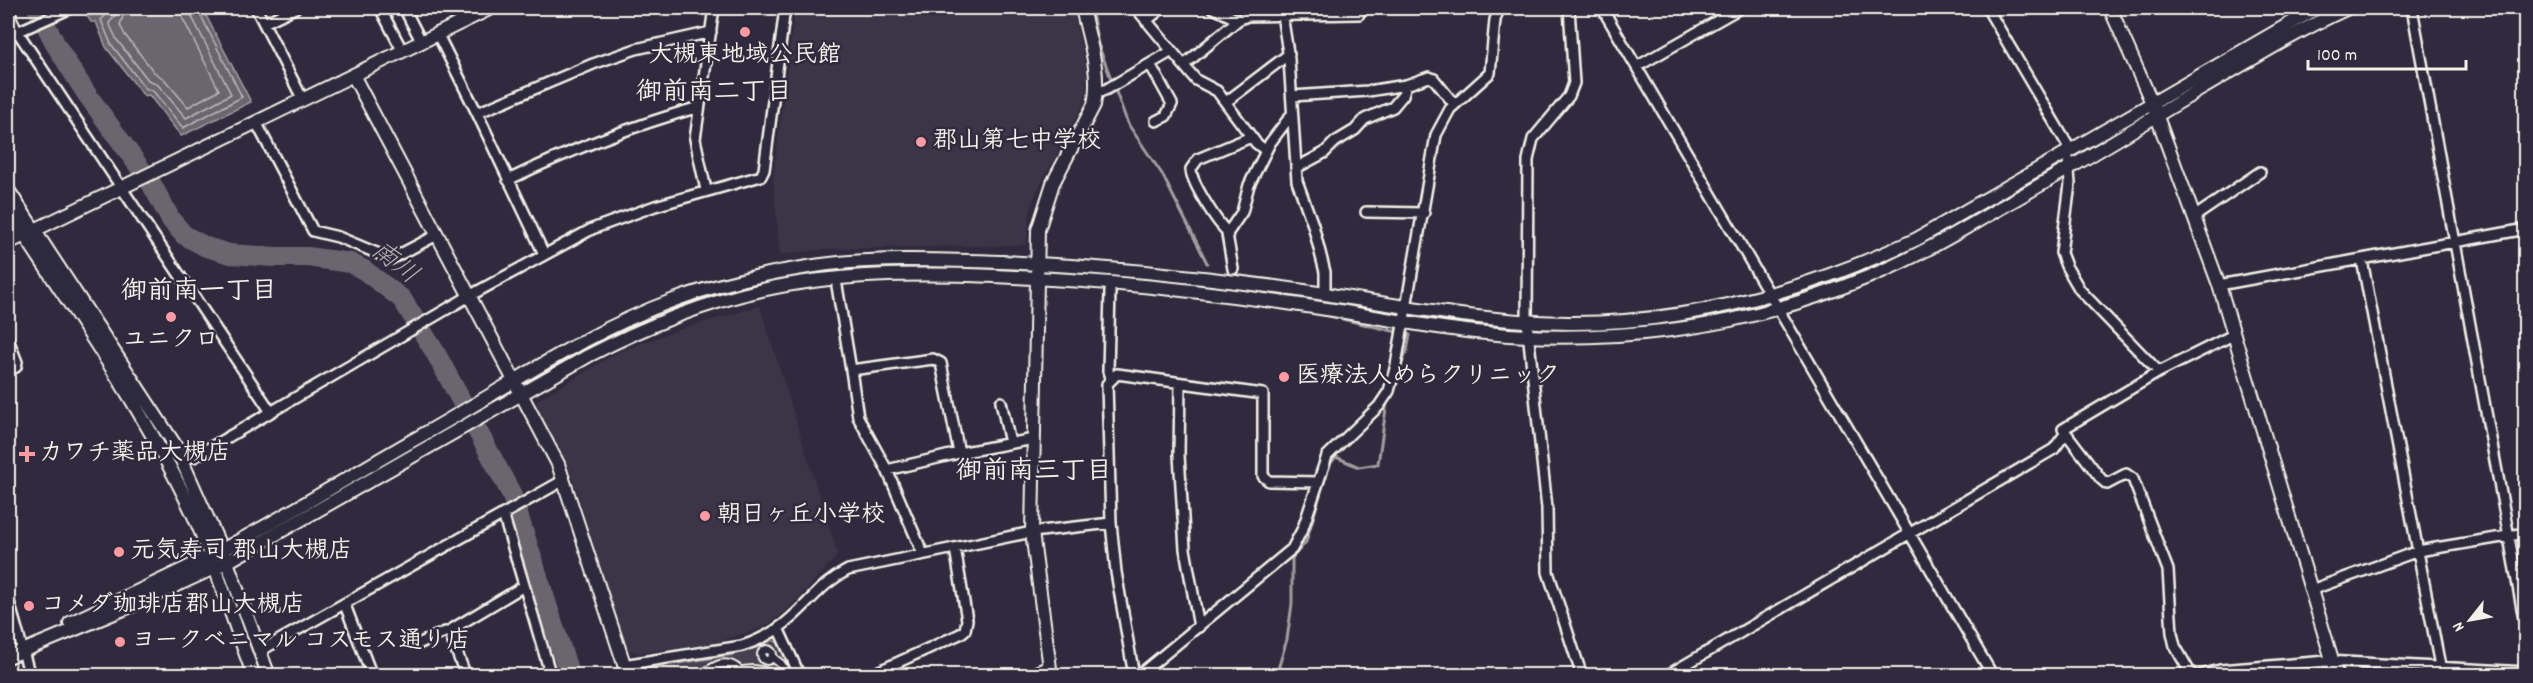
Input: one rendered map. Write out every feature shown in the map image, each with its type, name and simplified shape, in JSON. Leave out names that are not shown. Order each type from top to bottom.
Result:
[{"type":"street","points":[[11,8],[10,16],[17,31],[124,187],[271,411]]},
{"type":"street","points":[[8,36],[72,8]]},
{"type":"street","points":[[256,8],[303,100]]},
{"type":"street","points":[[264,23],[295,8]]},
{"type":"street","points":[[380,8],[402,50]]},
{"type":"street","points":[[404,8],[422,41]]},
{"type":"street","points":[[706,190],[695,144],[714,8]]},
{"type":"street","points":[[194,457],[471,295],[592,228],[706,190],[758,177],[763,173],[785,8]]},
{"type":"street","points":[[1027,675],[1050,670],[1032,532],[1038,230],[1044,205],[1053,183],[1094,105],[1096,93],[1094,63],[1082,8]]},
{"type":"street","points":[[1136,8],[1196,80],[1215,90],[1251,137],[1266,151]]},
{"type":"street","points":[[1146,21],[1162,8]]},
{"type":"street","points":[[1213,8],[1238,20]]},
{"type":"street","points":[[1184,65],[1238,20],[1250,15],[1282,11],[1359,14],[1359,8]]},
{"type":"street","points":[[1317,482],[1269,481],[1263,476],[1263,394],[1117,374],[1110,378],[1107,384],[1111,523],[1116,572],[1136,675],[1199,627],[1297,544],[1327,456],[1379,406],[1389,391],[1396,365],[1424,213],[1436,135],[1454,104],[1490,73],[1499,8]]},
{"type":"street","points":[[1569,8],[1574,83],[1569,96],[1533,139],[1528,160],[1527,322],[1547,508],[1548,572],[1582,675]]},
{"type":"street","points":[[1602,8],[1993,675]]},
{"type":"street","points":[[1638,66],[1740,8]]},
{"type":"street","points":[[1987,8],[2067,144],[2070,184],[2061,253],[2066,266],[2080,290],[2159,372]]},
{"type":"street","points":[[2110,8],[2152,103],[2219,285],[2337,675]]},
{"type":"street","points":[[224,556],[515,381],[632,318],[677,299],[756,277],[813,266],[911,260],[1037,264],[1199,276],[1482,319],[1527,322],[1620,321],[1698,312],[1771,296],[1864,264],[1917,239],[2317,8]]},
{"type":"street","points":[[8,657],[62,626],[224,556],[638,330],[682,312],[759,291],[815,280],[912,274],[1037,278],[1198,290],[1480,333],[1570,337],[1621,336],[1700,326],[1778,309],[1869,277],[1924,252],[2068,170],[2236,69],[2348,8]]},
{"type":"street","points":[[2412,8],[2526,630]]},
{"type":"street","points":[[8,243],[303,100],[483,9]]},
{"type":"street","points":[[1282,11],[1292,96],[1297,181],[1313,225],[1325,272],[1325,294]]},
{"type":"street","points":[[477,113],[593,64],[636,49],[711,32]]},
{"type":"street","points":[[437,33],[544,254]]},
{"type":"street","points":[[1096,93],[1107,89],[1172,51]]},
{"type":"street","points":[[1226,102],[1288,54]]},
{"type":"street","points":[[1150,64],[1172,104],[1166,116],[1156,121]]},
{"type":"street","points":[[353,75],[523,393],[564,480],[625,670],[742,646],[768,636],[793,616],[821,586],[841,573],[859,567],[1032,532],[1111,523]]},
{"type":"street","points":[[1292,96],[1348,93],[1406,85],[1429,77],[1434,79],[1454,104]]},
{"type":"street","points":[[1296,168],[1324,153],[1335,142],[1355,130],[1365,119],[1393,107],[1403,95],[1406,85]]},
{"type":"street","points":[[508,180],[594,141],[699,107]]},
{"type":"street","points":[[1233,269],[1227,242],[1228,232],[1242,212],[1246,192],[1266,151],[1292,114]]},
{"type":"street","points":[[256,122],[313,231],[338,237],[391,259],[437,235]]},
{"type":"street","points":[[1228,232],[1221,225],[1190,172],[1198,159],[1251,137]]},
{"type":"street","points":[[2194,217],[2260,172]]},
{"type":"street","points":[[8,190],[29,233],[161,451],[193,514],[255,675]]},
{"type":"street","points":[[8,210],[29,233],[134,380],[175,445],[224,556],[269,675]]},
{"type":"street","points":[[1366,212],[1424,213]]},
{"type":"street","points":[[2219,285],[2526,229]]},
{"type":"street","points":[[2362,260],[2439,666]]},
{"type":"street","points":[[837,286],[858,417],[887,470],[923,554]]},
{"type":"street","points":[[1110,291],[1108,371],[1110,378]]},
{"type":"street","points":[[2233,335],[2159,372],[2063,429],[2107,484],[2126,474],[2133,479],[2168,570],[2175,646],[2194,675],[2220,670],[2332,662],[2526,672]]},
{"type":"street","points":[[8,339],[17,362],[16,367],[8,371]]},
{"type":"street","points":[[851,370],[933,359],[941,363],[959,453]]},
{"type":"street","points":[[1180,383],[1179,455],[1185,549],[1199,627]]},
{"type":"street","points":[[1001,402],[1010,443]]},
{"type":"street","points":[[1666,675],[2054,449],[2065,434]]},
{"type":"street","points":[[887,470],[1034,439]]},
{"type":"street","points":[[260,651],[564,480]]},
{"type":"street","points":[[504,513],[551,675]]},
{"type":"street","points":[[2311,590],[2418,551],[2526,533]]},
{"type":"street","points":[[868,675],[881,673],[965,630],[967,620],[955,548]]},
{"type":"street","points":[[451,632],[457,624],[524,586]]},
{"type":"street","points":[[8,598],[30,675]]},
{"type":"street","points":[[345,605],[372,675]]},
{"type":"street","points":[[778,628],[800,675]]},
{"type":"street","points":[[418,644],[445,632],[451,632]]},
{"type":"street","points":[[451,632],[466,675]]},
{"type":"street","points":[[763,647],[762,655],[781,664],[788,675]]},
{"type":"street","points":[[763,673],[770,657],[781,649]]},
{"type":"street","points":[[700,675],[720,663],[740,670],[775,675]]},
{"type":"street","points":[[726,675],[740,670]]},
{"type":"street","points":[[669,675],[679,675]]},
{"type":"shaded area","name":"郡山第七中学校","points":[[795,8],[1073,8],[1086,67],[1086,93],[1083,105],[1035,195],[1030,212],[1026,245],[825,249],[780,255],[773,179]]},
{"type":"shaded area","name":"朝日ヶ丘小学校","points":[[760,306],[838,555],[802,595],[780,616],[764,627],[716,643],[639,653],[626,649],[572,476],[536,406],[538,400],[618,352],[684,328]]},
{"type":"shaded area","points":[[772,640],[777,642],[793,675],[633,676],[633,671],[733,655],[762,646]]},
{"type":"water","points":[[110,8],[202,8],[251,102],[181,136],[149,95],[144,96],[106,47],[96,22],[91,22],[87,16]]},
{"type":"waterway","name":"南川","points":[[37,8],[57,47],[86,93],[151,183],[171,220],[184,235],[206,247],[230,254],[308,257],[350,263],[364,270],[402,299],[435,352],[511,493],[570,676]]},
{"type":"waterway","points":[[1091,8],[1098,44],[1128,124],[1162,174],[1207,263]]},
{"type":"waterway","points":[[49,50],[57,47]]},
{"type":"waterway","points":[[1325,315],[1410,335],[1407,351],[1398,373]]},
{"type":"waterway","points":[[1276,676],[1287,639],[1292,604],[1292,558],[1306,542],[1329,465],[1336,457],[1359,467],[1378,464],[1387,402]]},
{"type":"place","name":"大槻東地域公民館","points":[[745,32]]},
{"type":"place","name":"郡山第七中学校","points":[[921,142]]},
{"type":"place","name":"ユニクロ","points":[[171,317]]},
{"type":"place","name":"医療法人めらクリニック","points":[[1284,377]]},
{"type":"place","name":"カワチ薬品大槻店","points":[[27,454]]},
{"type":"place","name":"朝日ヶ丘小学校","points":[[705,516]]},
{"type":"place","name":"元気寿司 郡山大槻店","points":[[119,552]]},
{"type":"place","name":"コメダ珈琲店郡山大槻店","points":[[29,606]]},
{"type":"place","name":"ヨークベニマル コスモス通り店","points":[[120,642]]},
{"type":"district","name":"御前南二丁目","points":[[714,93]]},
{"type":"district","name":"御前南一丁目","points":[[199,292]]},
{"type":"district","name":"御前南三丁目","points":[[1034,472]]}]
